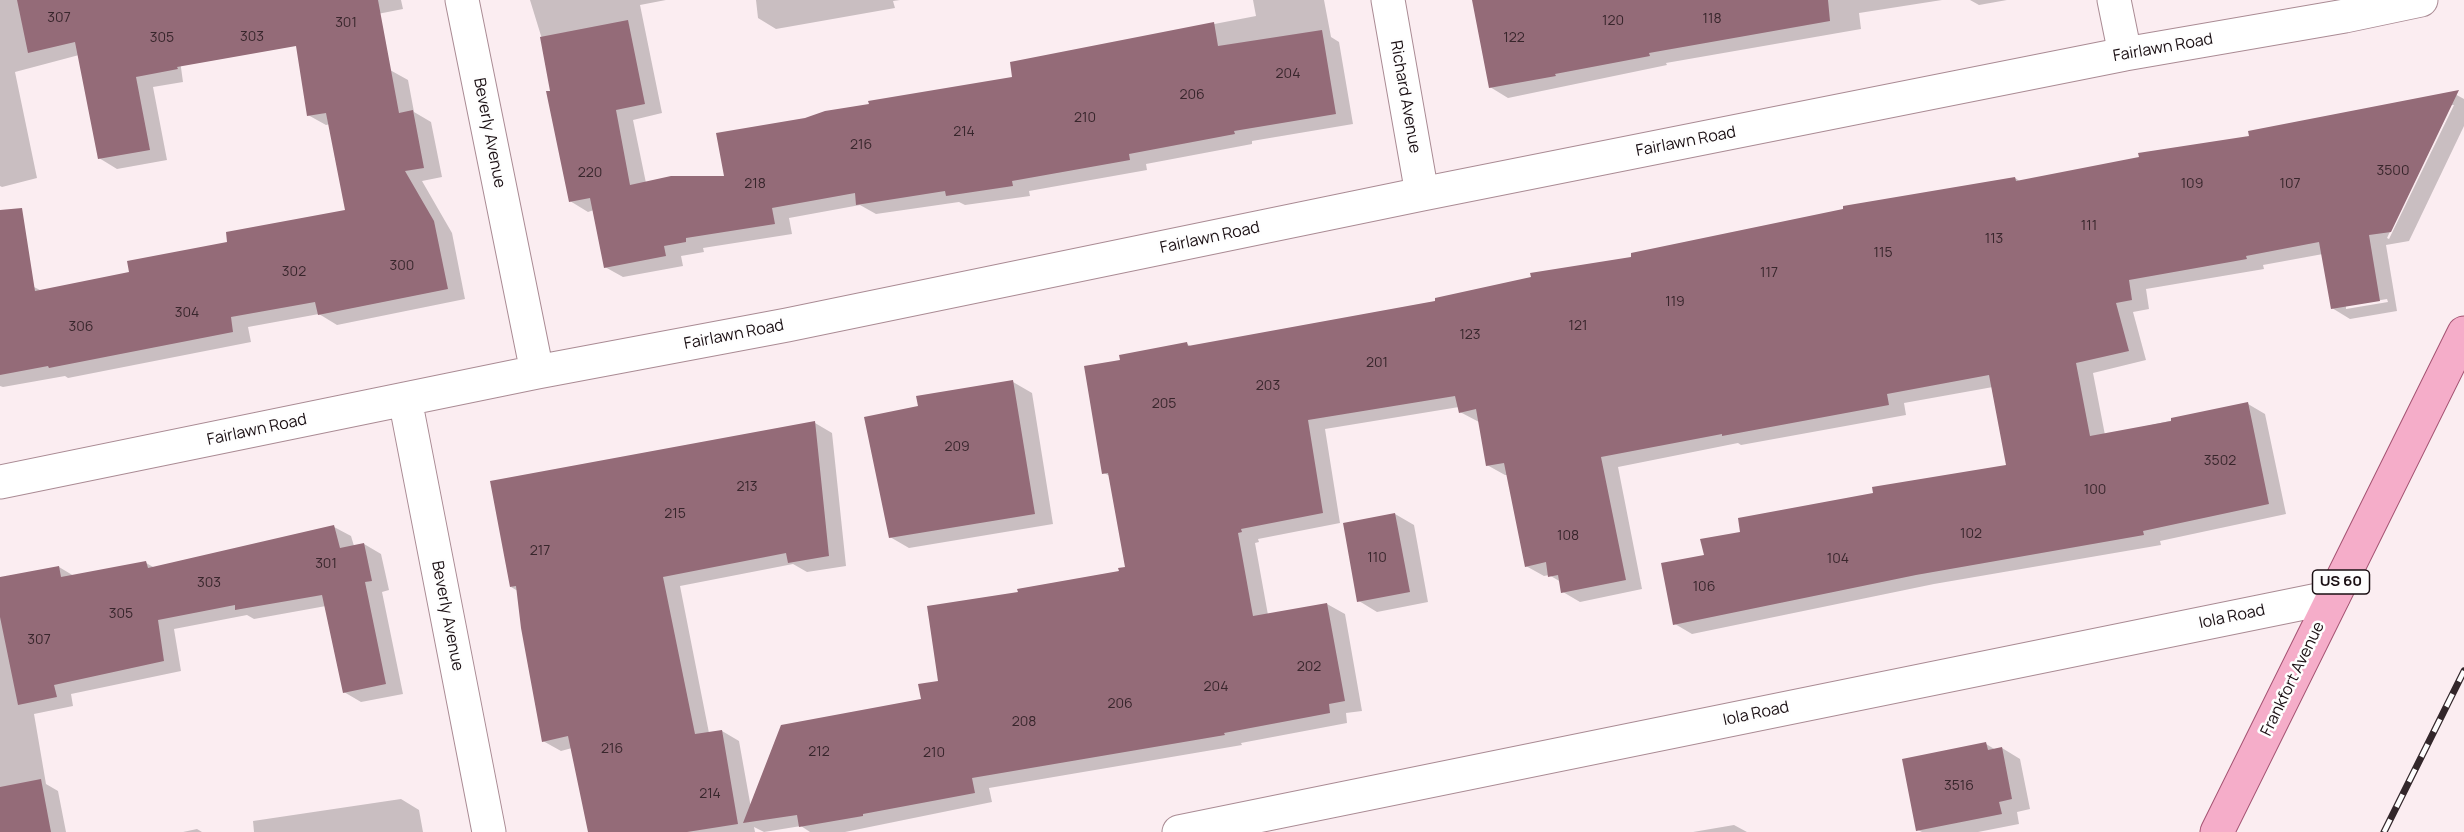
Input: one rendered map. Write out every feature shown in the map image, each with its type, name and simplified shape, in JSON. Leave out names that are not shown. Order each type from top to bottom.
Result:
[{"type":"main road","name":"Frankfort Avenue","points":[[2217,832],[2464,333]]},
{"type":"street","name":"Beverly Avenue","points":[[462,0],[537,372]]},
{"type":"street","name":"Richard Avenue","points":[[1388,0],[1422,194]]},
{"type":"street","points":[[2114,0],[2125,54]]},
{"type":"street","name":"Fairlawn Road","points":[[0,482],[537,372],[787,326],[1422,194],[2125,54],[2345,16],[2421,0]]},
{"type":"street","name":"Beverly Avenue","points":[[405,399],[489,832]]},
{"type":"street","name":"Iola Road","points":[[1179,832],[2333,597]]},
{"type":"building","points":[[17,0],[378,0],[399,113],[413,110],[424,168],[405,171],[434,221],[448,289],[318,315],[315,302],[231,317],[233,332],[49,368],[48,366],[0,375],[0,210],[22,208],[35,291],[129,272],[127,261],[227,242],[226,232],[345,210],[326,113],[307,116],[296,46],[177,67],[178,69],[136,77],[150,150],[98,159],[75,42],[28,53]]},
{"type":"building","points":[[1472,0],[1828,0],[1830,21],[1649,53],[1650,56],[1489,88]]},
{"type":"building","points":[[628,20],[645,104],[616,110],[630,185],[671,176],[724,176],[716,133],[805,118],[825,111],[869,104],[868,101],[1012,77],[1010,62],[1214,22],[1218,46],[1322,30],[1336,114],[1234,131],[1235,134],[1129,154],[1130,160],[1012,181],[1013,186],[946,196],[945,191],[856,205],[855,193],[772,208],[775,224],[686,238],[686,242],[664,246],[666,256],[604,268],[590,198],[569,202],[546,91],[550,91],[540,37]]},
{"type":"building","points":[[2459,90],[2391,232],[2369,235],[2380,301],[2331,309],[2319,242],[2246,256],[2247,259],[2129,280],[2132,300],[2116,303],[2129,351],[2076,363],[2090,436],[2171,421],[2171,418],[2248,402],[2269,504],[2143,531],[2144,535],[1916,575],[1673,625],[1661,563],[1704,555],[1700,539],[1740,532],[1738,518],[1873,493],[1872,487],[2006,465],[1989,375],[1887,394],[1889,405],[1601,457],[1626,580],[1561,593],[1558,575],[1548,577],[1546,562],[1525,567],[1504,463],[1486,466],[1476,409],[1459,413],[1455,396],[1308,420],[1323,513],[1241,529],[1242,532],[1238,533],[1253,616],[1327,603],[1345,701],[1329,704],[1330,713],[1224,733],[1225,735],[972,778],[975,793],[863,814],[863,816],[799,827],[797,815],[743,823],[781,725],[921,699],[918,684],[938,681],[927,606],[1018,592],[1017,589],[1119,571],[1118,568],[1125,567],[1108,473],[1102,474],[1084,366],[1120,360],[1119,355],[1187,342],[1188,346],[1435,301],[1435,298],[1531,277],[1530,273],[1631,257],[1631,253],[1843,209],[1843,206],[2015,177],[2016,181],[2139,157],[2138,153],[2249,136],[2248,131]]},
{"type":"building","points":[[1013,380],[1035,514],[889,538],[864,417],[918,406],[916,396]]},
{"type":"building","points":[[815,421],[829,556],[788,563],[786,553],[663,577],[695,734],[722,730],[738,824],[687,832],[588,832],[568,736],[542,742],[521,628],[516,586],[510,587],[490,481]]},
{"type":"building","points":[[1395,513],[1410,592],[1357,602],[1343,523]]},
{"type":"building","points":[[334,525],[340,548],[364,543],[372,581],[365,582],[386,684],[343,693],[322,595],[235,610],[235,605],[158,620],[164,661],[54,685],[57,697],[18,705],[0,617],[0,577],[59,566],[61,577],[146,561],[148,568]]},
{"type":"building","points":[[1986,742],[1988,750],[2002,747],[2012,799],[1999,802],[2002,814],[1916,831],[1902,759]]},
{"type":"building","points":[[41,779],[51,832],[0,832],[0,787]]},
{"type":"railway","points":[[2384,832],[2464,671]]}]
